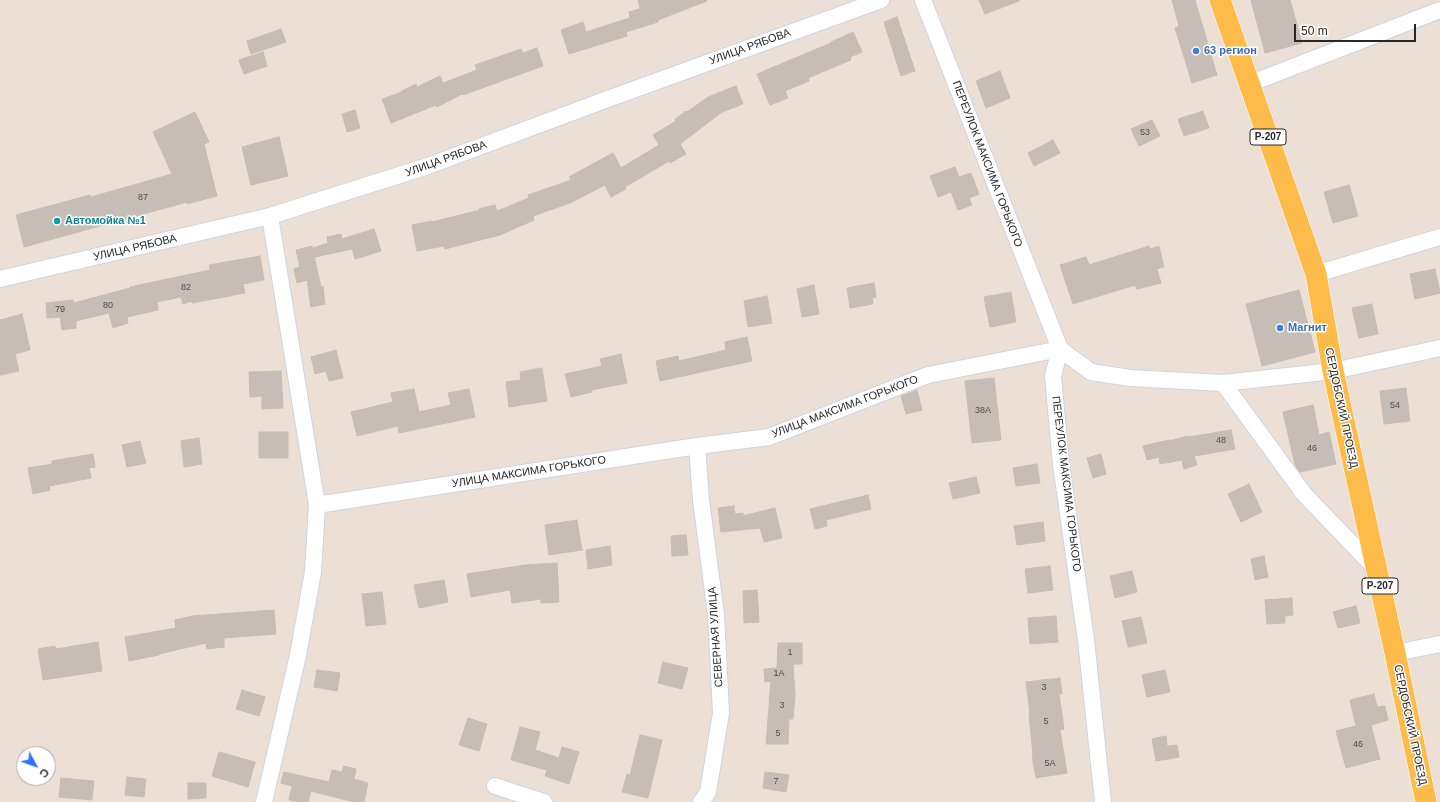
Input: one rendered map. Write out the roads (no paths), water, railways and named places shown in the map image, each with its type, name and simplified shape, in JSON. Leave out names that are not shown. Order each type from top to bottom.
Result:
[{"type":"main road","name":"СЕРДОБСКИЙ ПРОЕЗД","points":[[1220,0],[1316,274],[1333,371],[1426,802]]},
{"type":"street","name":"УЛИЦА РЯБОВА","points":[[0,279],[270,216],[428,166],[853,5],[881,0]]},
{"type":"street","name":"ПЕРЕУЛОК МАКСИМА ГОРЬКОГО","points":[[923,0],[1060,349],[1053,376],[1061,464],[1086,640],[1103,802]]},
{"type":"street","points":[[1249,84],[1440,10]]},
{"type":"street","points":[[264,802],[298,655],[313,572],[317,505],[270,216]]},
{"type":"street","points":[[1316,274],[1440,237]]},
{"type":"street","points":[[1060,349],[1091,372],[1130,378],[1223,383],[1333,371],[1440,348]]},
{"type":"street","name":"УЛИЦА МАКСИМА ГОРЬКОГО","points":[[317,505],[697,446],[769,437],[928,375],[1060,349]]},
{"type":"street","points":[[1223,383],[1304,494],[1376,569]]},
{"type":"street","name":"СЕВЕРНАЯ УЛИЦА","points":[[697,446],[701,500],[716,615],[720,713],[708,792],[701,802]]},
{"type":"street","points":[[1395,653],[1440,644]]},
{"type":"street","points":[[495,786],[544,802]]},
{"type":"place","name":"63 регион","points":[[1196,51]]},
{"type":"place","name":"Автомойка №1","points":[[57,221]]},
{"type":"place","name":"Магнит","points":[[1280,328]]}]
